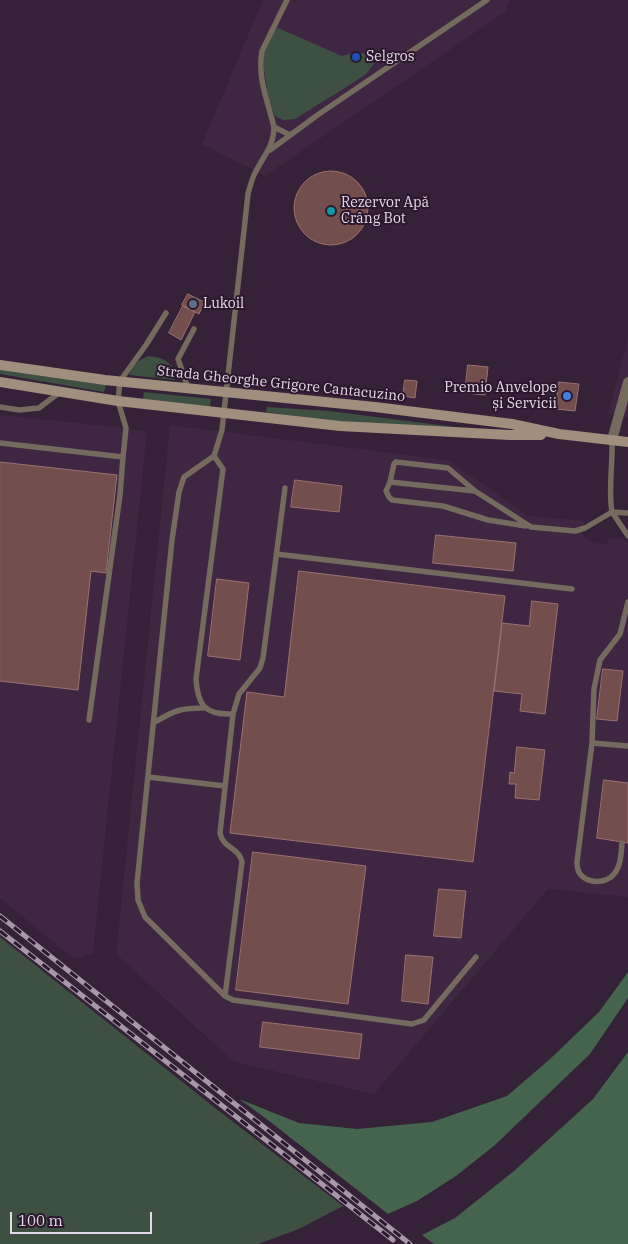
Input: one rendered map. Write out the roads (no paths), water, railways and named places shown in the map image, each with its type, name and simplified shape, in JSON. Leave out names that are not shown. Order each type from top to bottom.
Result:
[{"type":"main road","name":"Strada Gheorghe Grigore Cantacuzino","points":[[0,365],[120,381],[339,403],[512,424],[559,434],[628,442]]},
{"type":"main road","name":"Strada Gheorghe Grigore Cantacuzino","points":[[0,382],[118,402],[340,426],[510,435],[559,434]]},
{"type":"street","points":[[612,440],[628,382]]},
{"type":"lane","points":[[287,0],[262,51],[260,60],[261,79],[274,127],[273,140],[270,150],[255,172],[248,194],[222,430],[214,456],[184,477],[179,492],[172,540],[137,883],[138,900],[145,917],[225,996],[232,1000],[412,1024],[424,1020],[476,957]]},
{"type":"lane","points":[[270,150],[487,0]]},
{"type":"lane","points":[[274,127],[290,135]]},
{"type":"lane","points":[[88,720],[120,494],[126,428],[118,402],[120,381],[166,313]]},
{"type":"lane","points":[[188,388],[178,360],[194,329]]},
{"type":"lane","points":[[0,407],[20,410],[39,408],[60,392]]},
{"type":"lane","points":[[612,440],[613,459],[610,500],[612,512],[628,536]]},
{"type":"lane","points":[[0,442],[123,457]]},
{"type":"lane","points":[[204,708],[197,696],[196,679],[223,469],[214,456]]},
{"type":"lane","points":[[531,527],[475,491],[448,468],[396,462],[394,464],[386,491],[392,500],[443,506],[488,520],[531,527],[575,531],[585,528],[612,512],[628,513]]},
{"type":"lane","points":[[390,482],[475,491]]},
{"type":"lane","points":[[225,996],[242,862],[237,852],[224,844],[221,838],[233,714],[239,694],[260,668],[263,658],[285,488]]},
{"type":"lane","points":[[276,554],[572,589]]},
{"type":"lane","points":[[622,844],[616,872],[610,879],[600,882],[586,879],[578,872],[576,862],[592,743],[594,689],[600,660],[620,634],[628,602]]},
{"type":"lane","points":[[154,722],[184,708],[204,708],[222,715],[233,714]]},
{"type":"lane","points":[[592,743],[628,746]]},
{"type":"lane","points":[[148,777],[225,786]]},
{"type":"railway","points":[[0,916],[410,1244]]},
{"type":"railway","points":[[0,931],[393,1240]]},
{"type":"place","name":"Selgros","points":[[356,57]]},
{"type":"place","name":"Rezervor Apă Crâng Bot","points":[[331,211]]},
{"type":"place","name":"Lukoil","points":[[193,304]]},
{"type":"place","name":"Premio Anvelope și Servicii","points":[[567,396]]}]
